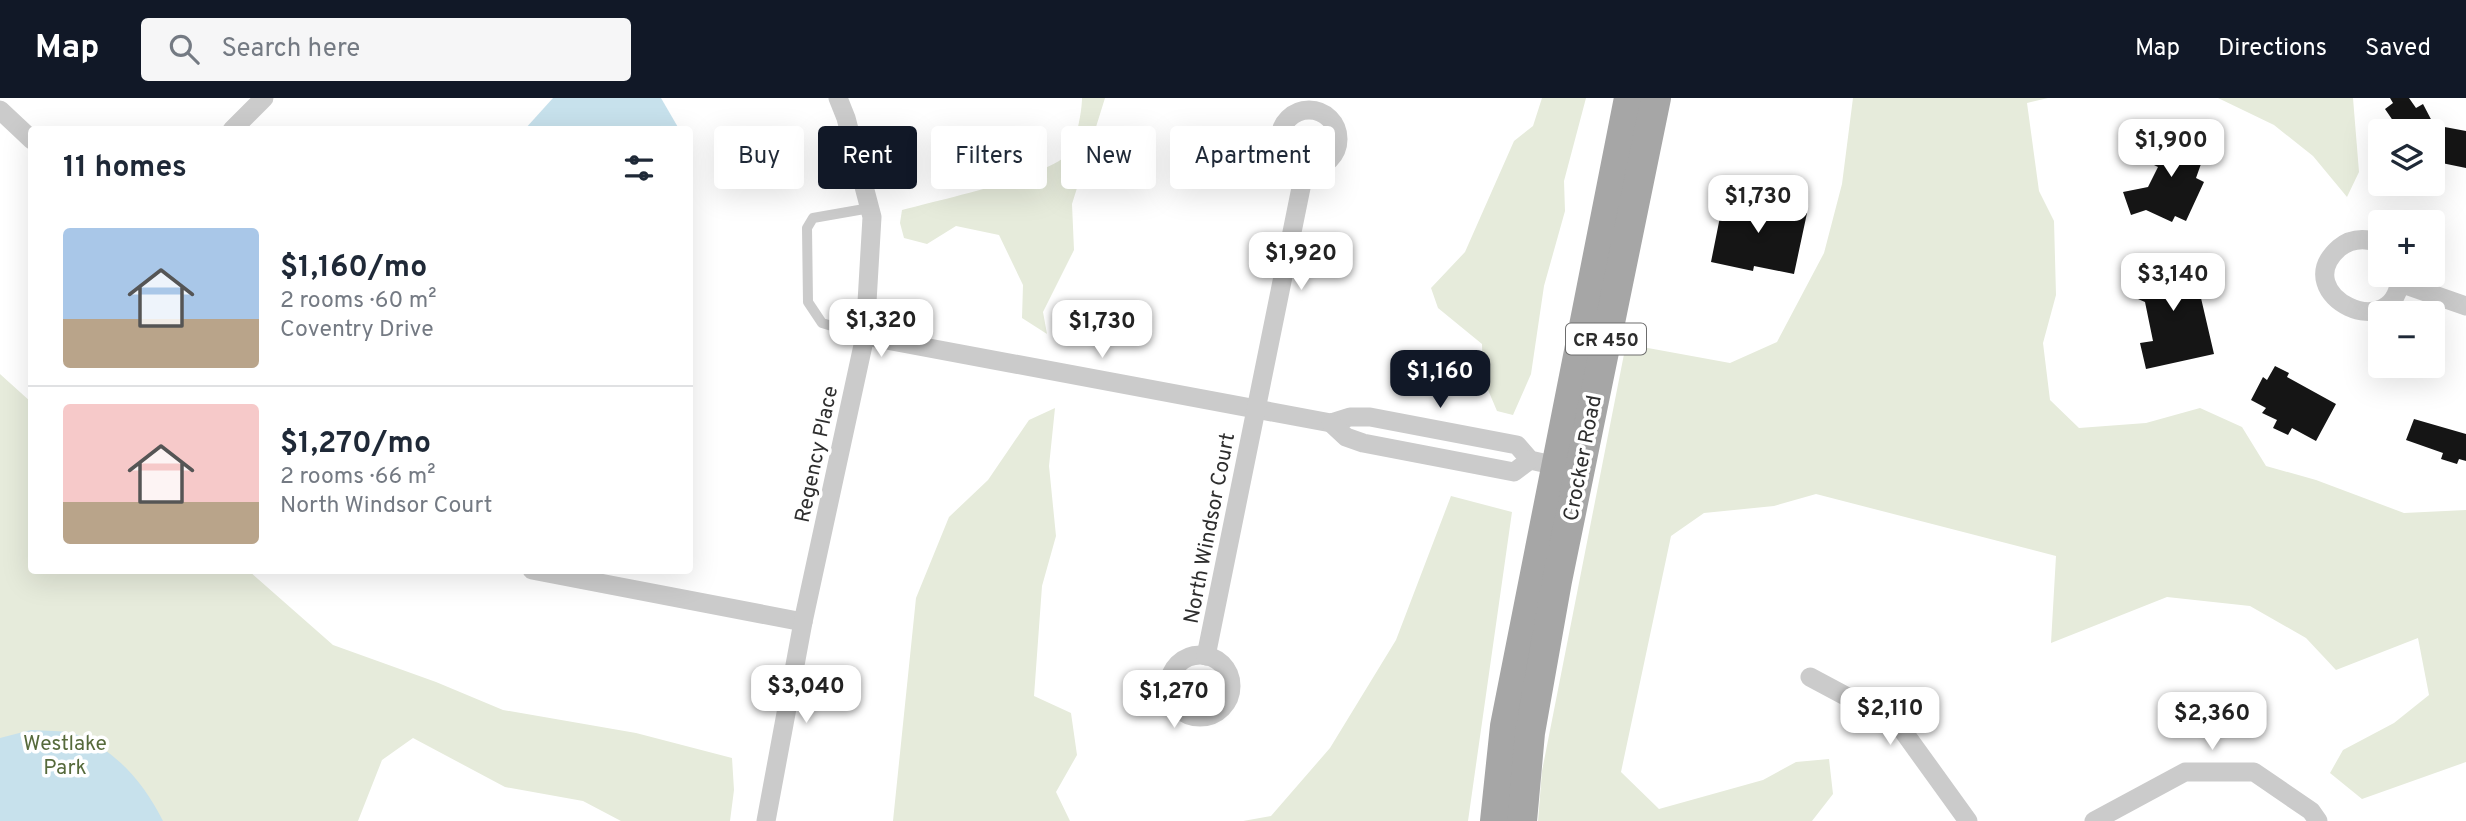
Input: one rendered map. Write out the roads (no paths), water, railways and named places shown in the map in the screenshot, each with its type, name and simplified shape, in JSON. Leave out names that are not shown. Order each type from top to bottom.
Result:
[{"type":"main road","name":"Crocker Road","points":[[1495,821],[1505,726],[1629,98]]},
{"type":"main road","name":"Crocker Road","points":[[1522,821],[1555,466],[1656,98]]},
{"type":"street","points":[[236,126],[264,98]]},
{"type":"street","name":"Regency Place","points":[[766,821],[803,622],[865,336],[872,216],[846,118],[838,98]]},
{"type":"street","points":[[0,110],[28,136]]},
{"type":"street","name":"North Windsor Court","points":[[1206,656],[1301,189]]},
{"type":"street","points":[[2368,239],[2344,244],[2334,252],[2329,263],[2328,287],[2343,306],[2366,312],[2388,303],[2396,287]]},
{"type":"street","points":[[2420,287],[2466,306]]},
{"type":"street","points":[[865,336],[1331,423],[1350,417],[1384,419],[1517,445],[1555,466]]},
{"type":"street","points":[[1331,423],[1346,437],[1363,443],[1514,472],[1555,466]]},
{"type":"street","points":[[553,574],[803,622]]},
{"type":"street","points":[[1810,677],[1898,724],[1968,821]]},
{"type":"street","points":[[2094,821],[2185,772],[2254,772],[2311,811],[2318,821]]},
{"type":"lane","points":[[865,336],[822,323],[808,302],[807,228],[813,218],[870,208]]},
{"type":"water","points":[[553,98],[661,98],[677,126],[528,126]]},
{"type":"water","points":[[31,730],[75,734],[103,749],[138,781],[163,821],[0,821],[0,738]]},
{"type":"park label","name":"Westlake Park","points":[[65,755]]}]
